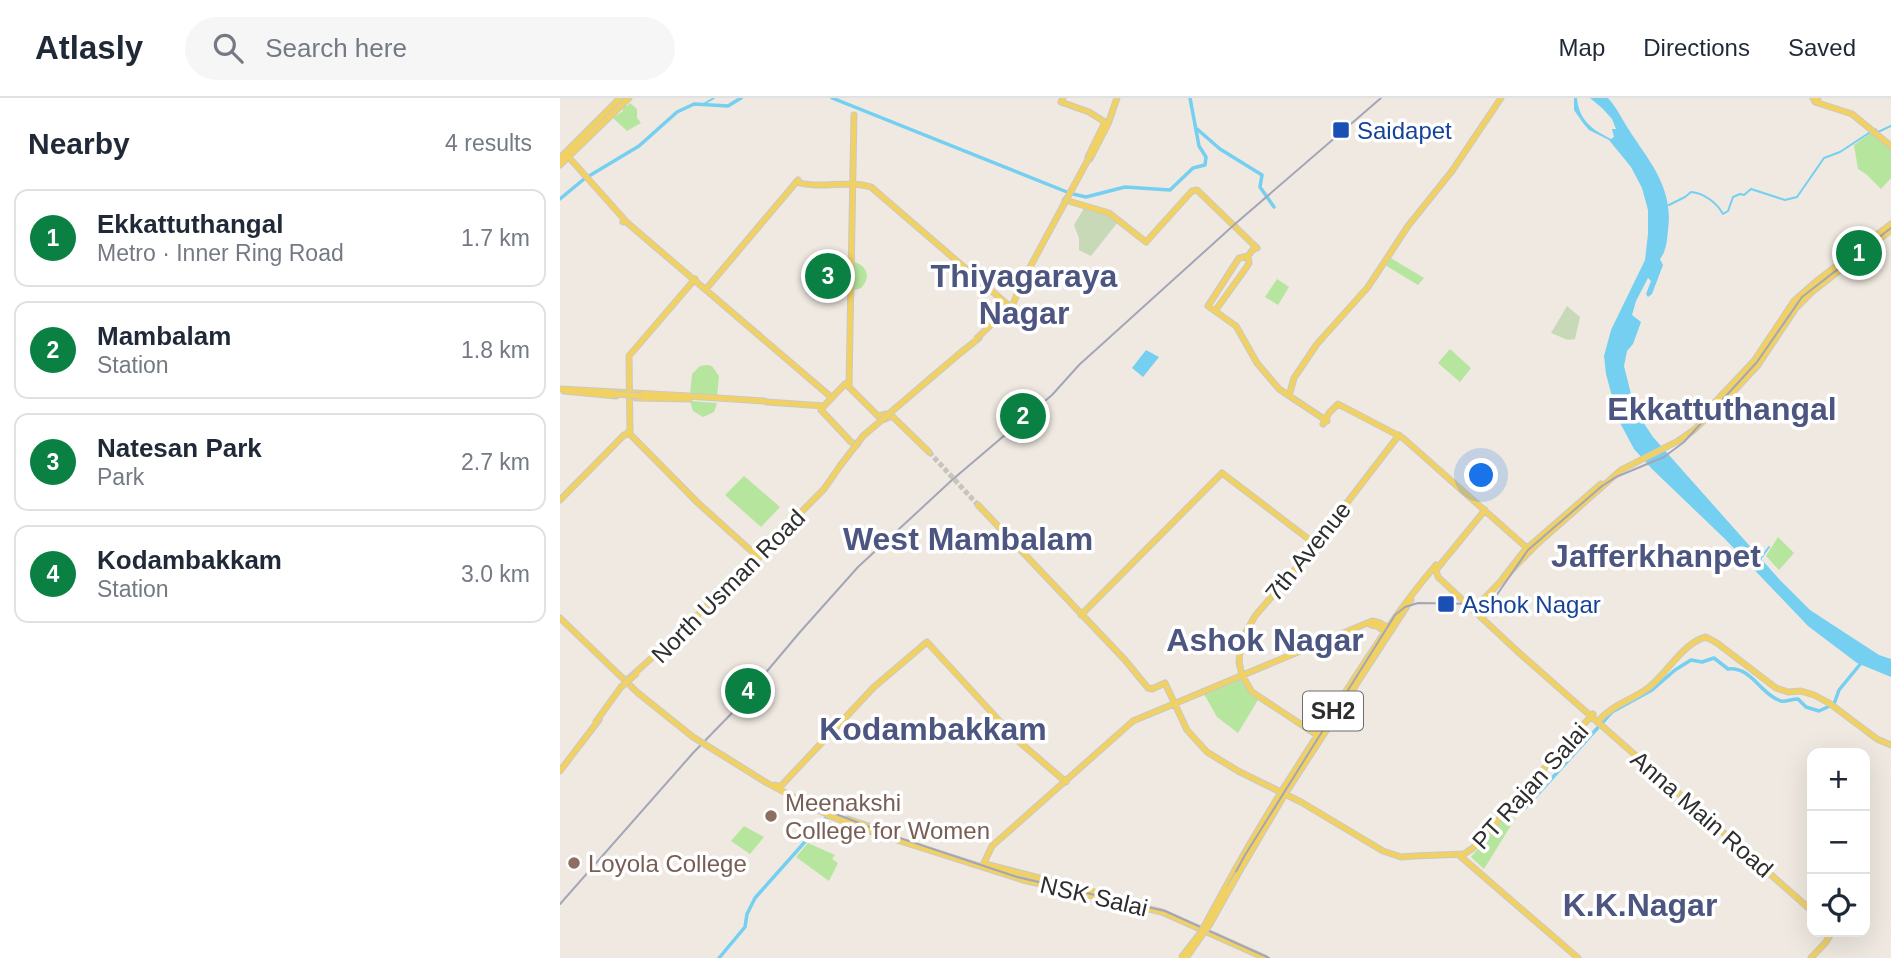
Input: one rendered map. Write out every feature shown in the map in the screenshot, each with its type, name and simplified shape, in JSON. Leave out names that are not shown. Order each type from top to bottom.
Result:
[{"type":"main road","points":[[601,121],[620,98]]},
{"type":"main road","points":[[560,165],[565,156],[601,121],[629,98]]},
{"type":"main road","points":[[963,351],[1011,306],[1117,98]]},
{"type":"main road","points":[[1289,395],[1294,379],[1317,344],[1368,287],[1408,226],[1453,169],[1500,99]]},
{"type":"main road","points":[[931,378],[1001,319],[1011,306],[1102,132],[1105,123],[1103,120],[1062,100]]},
{"type":"main road","points":[[1816,100],[1843,109],[1891,144]]},
{"type":"main road","points":[[852,342],[849,291],[853,115]]},
{"type":"main road","points":[[565,156],[622,220],[831,397]]},
{"type":"main road","points":[[706,289],[796,179],[807,184],[864,184],[1011,306]]},
{"type":"main road","points":[[823,408],[831,397],[847,385],[852,342],[851,183]]},
{"type":"main road","points":[[1146,242],[1192,191],[1198,191],[1254,248]]},
{"type":"main road","points":[[1146,242],[1191,194],[1196,192],[1254,248]]},
{"type":"main road","points":[[1066,201],[1104,211],[1146,242]]},
{"type":"main road","points":[[1688,433],[1754,361],[1794,302],[1818,280],[1891,224]]},
{"type":"main road","points":[[1480,615],[1480,608],[1500,584],[1506,572],[1527,551],[1627,464],[1688,433],[1758,365],[1796,308],[1812,292],[1891,230]]},
{"type":"main road","points":[[1215,311],[1246,268],[1249,263],[1248,256],[1254,248]]},
{"type":"main road","points":[[1248,256],[1242,256],[1238,260],[1208,306],[1236,326],[1256,363],[1278,387],[1327,419],[1338,404],[1398,436],[1527,551]]},
{"type":"main road","points":[[560,499],[627,432],[629,356],[696,281]]},
{"type":"main road","points":[[931,378],[952,358]]},
{"type":"main road","name":"North Usman Road","points":[[628,681],[668,646],[816,497],[857,443],[931,378]]},
{"type":"main road","points":[[847,385],[881,417],[889,414]]},
{"type":"main road","points":[[562,390],[630,394]]},
{"type":"main road","points":[[562,390],[823,408],[856,447],[889,414]]},
{"type":"main road","points":[[871,408],[881,422]]},
{"type":"main road","points":[[889,414],[929,452]]},
{"type":"main road","points":[[627,432],[701,507],[757,556]]},
{"type":"main road","name":"7th Avenue","points":[[1242,676],[1240,650],[1244,633],[1255,616],[1315,544],[1398,436]]},
{"type":"main road","points":[[1081,615],[1222,473],[1315,544]]},
{"type":"main road","points":[[979,506],[1150,689],[1165,683],[1187,730],[1207,752],[1378,852],[1404,859],[1464,855],[1580,958]]},
{"type":"main road","name":"SH2","points":[[1281,793],[1388,631],[1397,612],[1484,513]]},
{"type":"main road","name":"SH2","points":[[1184,958],[1210,924],[1281,793],[1317,735],[1425,580],[1438,577],[1436,570],[1446,556]]},
{"type":"main road","name":"Anna Main Road","points":[[1438,577],[1807,905]]},
{"type":"main road","points":[[1468,606],[1476,607],[1489,596]]},
{"type":"main road","points":[[560,620],[637,692],[691,736],[773,785],[846,822],[981,866]]},
{"type":"main road","points":[[981,866],[992,848],[1133,723],[1372,621],[1388,631]]},
{"type":"main road","name":"PT Rajan Salai","points":[[1281,793],[1383,851],[1401,857],[1464,855],[1473,851],[1611,708],[1649,687],[1695,642],[1703,638],[1716,642],[1776,688],[1788,692],[1801,691],[1829,703],[1877,739],[1891,745]]},
{"type":"main road","points":[[773,785],[840,724],[874,687],[927,642],[1017,740],[1066,781]]},
{"type":"main road","points":[[560,770],[621,687],[668,646]]},
{"type":"main road","points":[[1242,676],[1260,699],[1317,735]]},
{"type":"main road","points":[[593,725],[628,681]]},
{"type":"main road","points":[[560,770],[628,681]]},
{"type":"main road","points":[[579,746],[586,735]]},
{"type":"main road","points":[[935,849],[981,866]]},
{"type":"main road","name":"NSK Salai","points":[[981,866],[1164,910],[1208,931]]},
{"type":"main road","points":[[1208,931],[1241,946]]},
{"type":"main road","points":[[1208,931],[1268,958]]},
{"type":"main road","points":[[1811,958],[1829,937]]},
{"type":"green space","points":[[630,103],[637,109],[637,118],[641,123],[627,131],[613,118],[623,111],[624,104],[627,106]]},
{"type":"green space","points":[[1872,132],[1891,147],[1891,178],[1881,189],[1858,169],[1854,145]]},
{"type":"green space","points":[[1084,208],[1102,213],[1118,222],[1091,256],[1079,250],[1079,238],[1074,225]]},
{"type":"green space","points":[[1389,257],[1424,278],[1418,285],[1385,265]]},
{"type":"green space","points":[[819,262],[848,262],[848,291],[822,290],[813,285],[808,273]]},
{"type":"green space","points":[[854,262],[865,269],[867,276],[861,288],[852,291]]},
{"type":"green space","points":[[1277,279],[1289,287],[1278,305],[1265,297]]},
{"type":"green space","points":[[1567,306],[1580,317],[1575,339],[1568,340],[1551,333]]},
{"type":"green space","points":[[1450,349],[1471,368],[1460,382],[1438,363]]},
{"type":"green space","points":[[700,366],[712,366],[719,376],[717,396],[690,394],[692,374]]},
{"type":"green space","points":[[690,401],[717,403],[714,412],[703,417],[693,411]]},
{"type":"green space","points":[[744,476],[780,507],[761,527],[725,495]]},
{"type":"green space","points":[[1778,537],[1794,553],[1779,570],[1766,556]]},
{"type":"green space","points":[[1241,677],[1250,693],[1258,700],[1238,733],[1217,717],[1204,694]]},
{"type":"green space","points":[[1508,813],[1515,819],[1484,869],[1471,857]]},
{"type":"green space","points":[[744,826],[764,837],[750,854],[731,841]]},
{"type":"green space","points":[[808,843],[835,855],[832,859],[838,863],[829,881],[796,857]]},
{"type":"water","points":[[1574,98],[1577,98],[1578,106],[1588,124],[1611,139],[1614,137],[1612,129],[1616,129],[1612,119],[1590,98],[1608,98],[1652,164],[1664,188],[1667,201],[1667,238],[1660,259],[1663,265],[1652,294],[1648,297],[1646,294],[1651,281],[1648,278],[1636,301],[1632,315],[1641,322],[1633,344],[1627,351],[1624,366],[1635,410],[1653,437],[1779,579],[1810,610],[1879,655],[1891,659],[1891,677],[1857,663],[1808,626],[1634,449],[1618,419],[1604,356],[1611,330],[1645,260],[1648,210],[1642,188],[1631,167],[1609,140],[1589,130],[1583,123],[1574,110]]},
{"type":"water","points":[[1146,350],[1159,357],[1143,377],[1132,368]]},
{"type":"waterway","points":[[702,105],[714,98]]},
{"type":"waterway","points":[[589,176],[639,146],[677,112],[694,104],[728,106],[741,98]]},
{"type":"waterway","points":[[832,98],[1067,192]]},
{"type":"waterway","points":[[1073,194],[1086,197],[1125,187],[1170,190],[1193,168],[1205,165],[1206,157],[1199,146],[1190,98]]},
{"type":"waterway","points":[[1669,205],[1691,192],[1710,199],[1723,214],[1728,211],[1733,197],[1744,195],[1751,189],[1785,200],[1797,197],[1824,158],[1840,152],[1875,129],[1878,132],[1891,126]]},
{"type":"waterway","points":[[1197,129],[1220,149],[1262,175],[1260,187],[1274,207]]},
{"type":"waterway","points":[[560,199],[584,179]]},
{"type":"waterway","points":[[1761,558],[1769,547]]},
{"type":"waterway","points":[[1525,808],[1612,712],[1652,690],[1691,660],[1702,662],[1714,658],[1728,669],[1736,669],[1750,676],[1774,698],[1783,701],[1798,699],[1806,707],[1819,711],[1834,704],[1839,690],[1862,662]]},
{"type":"waterway","points":[[719,958],[745,927],[747,914],[755,898],[828,816]]},
{"type":"tunnel","points":[[929,452],[978,505]]},
{"type":"railway","points":[[560,904],[693,753],[731,714],[858,567],[952,480],[1052,395],[1079,365],[1235,224],[1381,98]]},
{"type":"railway","points":[[1183,958],[1211,918],[1245,855],[1395,615],[1405,607],[1418,603],[1478,604],[1496,596],[1528,550],[1602,486],[1616,477],[1664,457],[1684,442],[1757,362],[1802,297],[1891,228]]},
{"type":"railway","points":[[818,807],[885,833],[1017,877],[1165,911],[1269,958]]},
{"type":"place","name":"Saidapet","points":[[1341,130]]},
{"type":"place","name":"Ekkattuthangal","points":[[1859,253]]},
{"type":"place","name":"Natesan Park","points":[[828,276]]},
{"type":"place","name":"Mambalam","points":[[1023,416]]},
{"type":"place","name":"Ashok Nagar","points":[[1446,604]]},
{"type":"place","name":"Kodambakkam","points":[[748,691]]},
{"type":"place","name":"Meenakshi College for Women","points":[[771,816]]},
{"type":"place","name":"Loyola College","points":[[574,863]]},
{"type":"district","name":"Thiyagaraya Nagar","points":[[1024,294]]},
{"type":"district","name":"Ekkattuthangal","points":[[1722,409]]},
{"type":"district","name":"West Mambalam","points":[[968,539]]},
{"type":"district","name":"Jafferkhanpet","points":[[1656,556]]},
{"type":"district","name":"Ashok Nagar","points":[[1265,640]]},
{"type":"district","name":"Kodambakkam","points":[[933,729]]},
{"type":"district","name":"K.K.Nagar","points":[[1640,905]]}]
